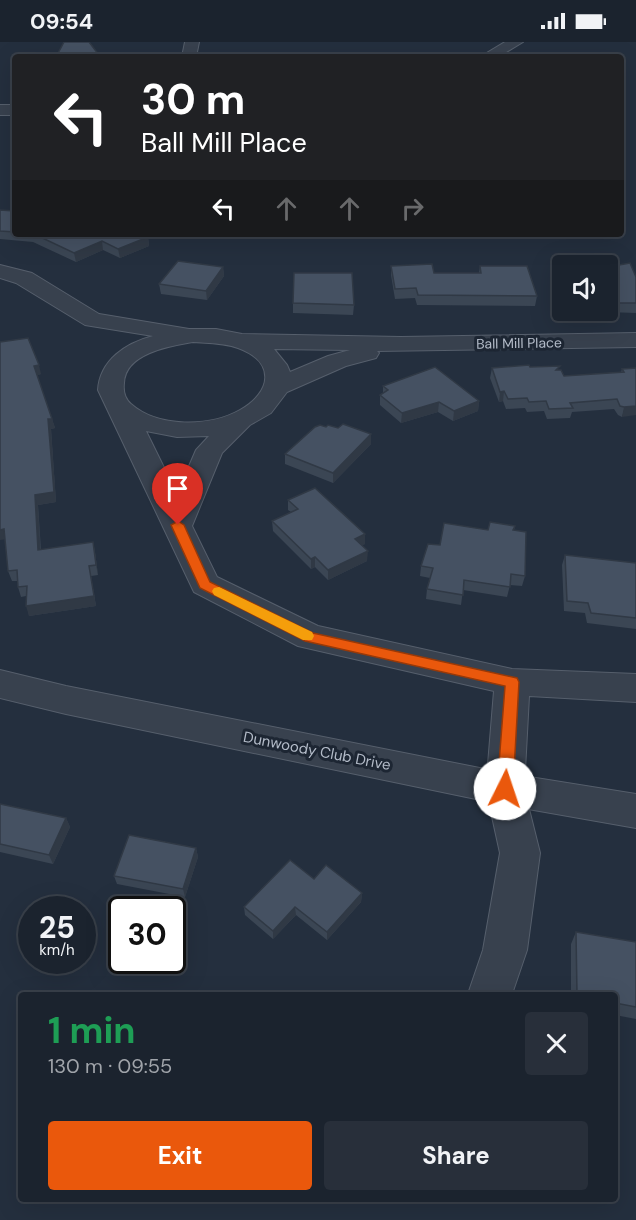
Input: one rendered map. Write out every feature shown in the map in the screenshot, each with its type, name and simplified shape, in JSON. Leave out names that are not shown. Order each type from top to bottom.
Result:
[{"type":"street","points":[[493,54],[516,42]]},
{"type":"street","points":[[0,272],[24,279],[103,348],[125,359],[163,340],[193,335]]},
{"type":"street","points":[[103,348],[193,335]]},
{"type":"street","name":"Ball Mill Place","points":[[193,335],[242,341],[401,344],[636,340]]},
{"type":"street","points":[[178,525],[210,450],[242,419],[265,404],[277,387],[278,378],[272,361],[265,353],[242,341]]},
{"type":"street","name":"Ball Mill Place","points":[[277,387],[337,361],[401,344]]},
{"type":"street","points":[[103,348],[111,394],[123,411],[205,585],[310,637],[512,682],[636,688]]},
{"type":"street","points":[[123,411],[146,423],[177,429],[211,428],[242,419]]},
{"type":"street","points":[[491,992],[505,950],[520,853],[505,789],[512,682]]},
{"type":"street","name":"Dunwoody Club Drive","points":[[0,684],[66,700],[505,789],[636,810]]},
{"type":"building","points":[[64,42],[89,42],[98,54],[58,54]]},
{"type":"building","points":[[0,210],[12,211],[12,232],[0,231]]},
{"type":"building","points":[[40,237],[148,237],[118,249],[102,241],[74,253]]},
{"type":"building","points":[[178,261],[223,267],[206,291],[159,284]]},
{"type":"building","points":[[630,263],[636,277],[636,303],[618,303],[618,265]]},
{"type":"building","points":[[432,264],[434,273],[481,273],[480,266],[527,266],[537,296],[418,295],[416,288],[395,289],[391,266]]},
{"type":"building","points":[[294,273],[352,273],[354,305],[293,303]]},
{"type":"building","points":[[28,338],[39,365],[34,366],[52,419],[48,419],[54,492],[35,495],[38,550],[93,542],[96,565],[89,566],[94,596],[26,606],[27,586],[18,587],[17,570],[8,571],[4,529],[0,530],[0,342]]},
{"type":"building","points":[[529,365],[530,367],[560,366],[556,370],[561,370],[564,376],[624,372],[622,369],[636,368],[636,406],[620,406],[617,399],[570,403],[573,408],[549,409],[546,401],[529,402],[527,398],[508,399],[504,391],[500,392],[492,368]]},
{"type":"building","points":[[435,367],[479,401],[454,411],[439,402],[402,413],[380,395],[388,390],[383,386]]},
{"type":"building","points":[[343,424],[371,434],[333,473],[285,454],[315,427],[328,425],[338,428]]},
{"type":"building","points":[[315,488],[365,534],[355,539],[368,551],[328,570],[315,557],[311,559],[272,521],[298,509],[288,500]]},
{"type":"building","points":[[490,522],[515,526],[513,530],[526,532],[525,576],[511,574],[510,587],[464,580],[463,595],[427,589],[433,568],[421,566],[428,544],[440,545],[444,523],[488,530]]},
{"type":"building","points":[[565,555],[636,563],[636,618],[591,613],[588,603],[567,601]]},
{"type":"building","points":[[0,804],[66,818],[49,855],[0,844]]},
{"type":"building","points":[[129,835],[196,848],[183,889],[114,876]]},
{"type":"building","points":[[290,860],[314,879],[326,865],[362,893],[327,932],[295,907],[273,931],[244,907]]},
{"type":"building","points":[[576,932],[636,942],[636,1007],[618,1004],[618,992],[577,992]]},
{"type":"slow traffic","points":[[219,591],[308,636]]},
{"type":"route","points":[[178,525],[205,585],[310,637],[512,682],[505,789]]}]
